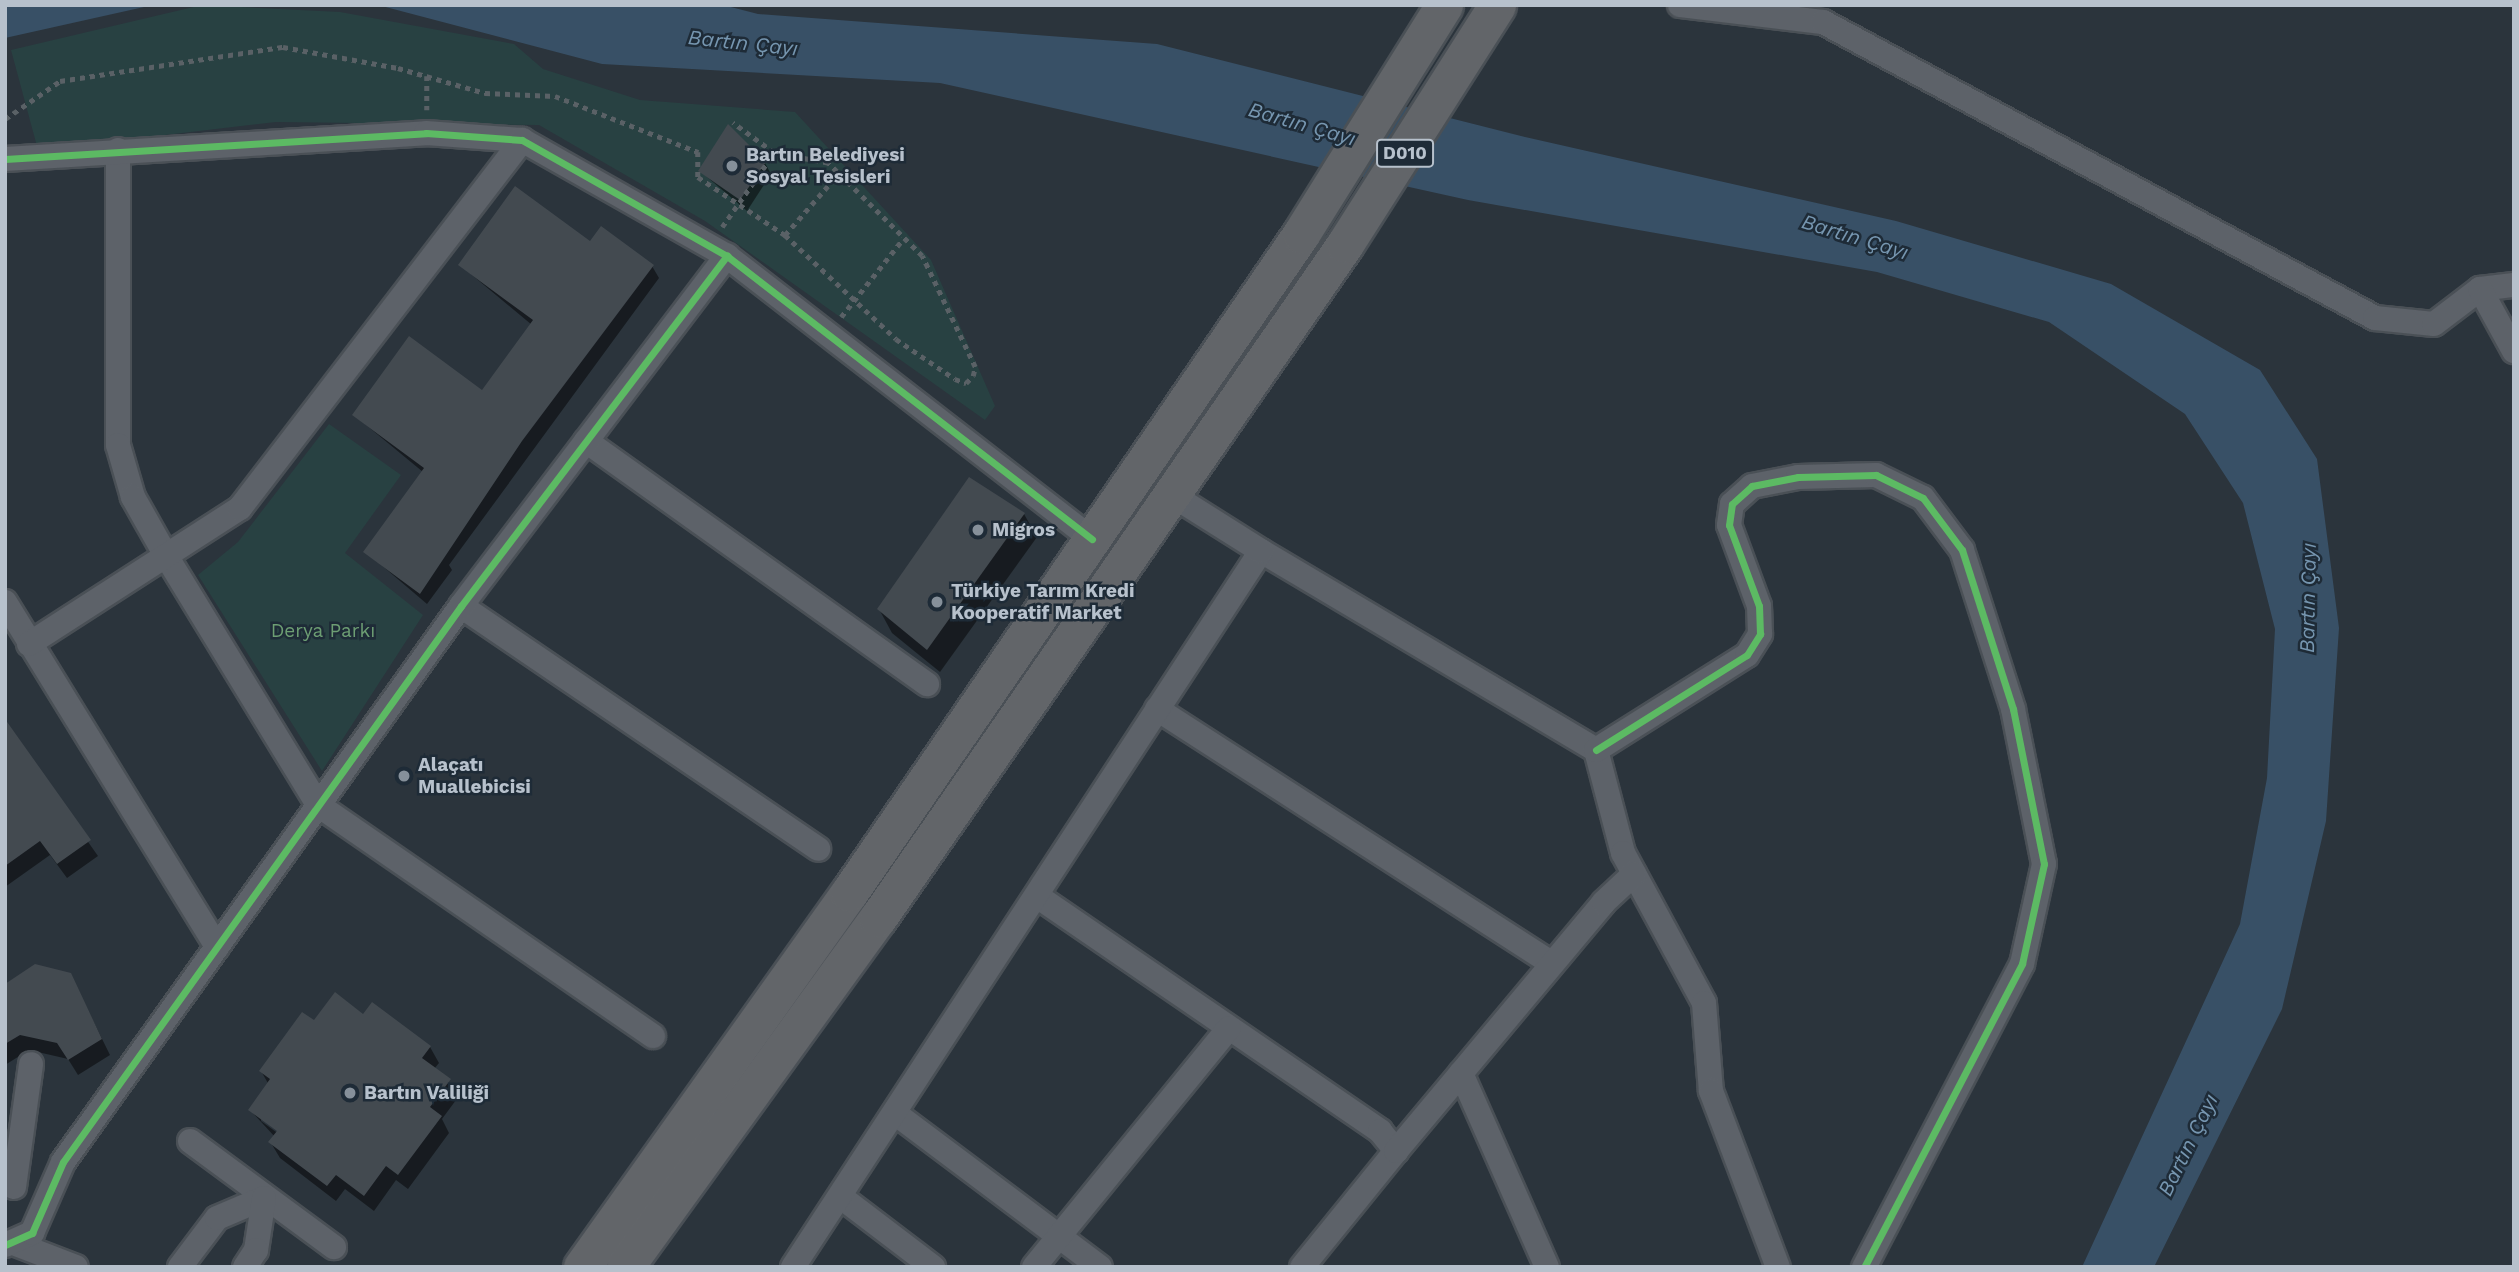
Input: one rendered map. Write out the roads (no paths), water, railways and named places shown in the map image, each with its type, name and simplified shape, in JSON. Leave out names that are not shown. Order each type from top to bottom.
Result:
[{"type":"highway","name":"D010","points":[[582,1267],[849,894],[1301,234],[1444,5]]},
{"type":"highway","name":"D010","points":[[625,1267],[878,918],[1169,493],[1345,244],[1466,61],[1497,5]]},
{"type":"street","points":[[1680,5],[1823,14],[2356,312],[2434,324],[2480,289],[2514,285]]},
{"type":"street","points":[[5,159],[426,133],[522,140],[718,251],[1092,539]]},
{"type":"street","points":[[29,644],[168,559],[240,508],[522,140]]},
{"type":"street","points":[[118,150],[118,445],[133,497],[168,559],[318,805],[653,1036]]},
{"type":"street","points":[[8,1245],[37,1220],[63,1162],[461,606],[586,441],[718,251]]},
{"type":"street","points":[[2480,289],[2514,351]]},
{"type":"street","points":[[586,441],[927,684]]},
{"type":"street","points":[[1596,750],[1747,655],[1760,634],[1759,606],[1729,525],[1732,504],[1752,486],[1798,477],[1875,475],[1923,498],[1962,550],[2013,709],[2044,864],[2022,964],[1864,1267]]},
{"type":"street","points":[[1169,493],[1261,551],[1596,750],[1634,874],[1704,1003],[1711,1091],[1772,1265]]},
{"type":"street","points":[[793,1267],[896,1114],[1261,551]]},
{"type":"street","points":[[5,602],[218,947]]},
{"type":"street","points":[[461,606],[818,849]]},
{"type":"street","points":[[1157,709],[1552,964]]},
{"type":"street","points":[[1302,1267],[1552,964],[1634,874]]},
{"type":"street","points":[[1037,896],[1380,1131],[1396,1151]]},
{"type":"street","points":[[1034,1267],[1229,1028]]},
{"type":"street","points":[[10,1187],[31,1064]]},
{"type":"street","points":[[1461,1073],[1547,1267]]},
{"type":"street","points":[[896,1114],[1100,1267]]},
{"type":"street","points":[[190,1141],[334,1247]]},
{"type":"street","points":[[10,1187],[63,1162]]},
{"type":"street","points":[[10,1187],[31,1197],[37,1220],[69,1263]]},
{"type":"street","points":[[841,1197],[933,1267]]},
{"type":"street","points":[[180,1267],[217,1218],[264,1198]]},
{"type":"street","points":[[245,1267],[256,1250],[264,1198]]},
{"type":"street","points":[[8,1245],[69,1263]]},
{"type":"water","points":[[5,5],[153,5],[5,38]]},
{"type":"water","name":"Bartın Çayı","points":[[378,5],[723,5],[758,14],[1157,44],[1521,136],[1896,221],[2111,284],[2260,370],[2317,459],[2339,628],[2326,821],[2282,1009],[2154,1267],[2082,1267],[2240,924],[2267,778],[2275,629],[2243,503],[2185,414],[2049,322],[1877,272],[1468,200],[940,83],[602,64]]},
{"type":"place","name":"Bartın Belediyesi Sosyal Tesisleri","points":[[732,166]]},
{"type":"place","name":"Migros","points":[[978,530]]},
{"type":"place","name":"Türkiye Tarım Kredi Kooperatif Market","points":[[937,602]]},
{"type":"place","name":"Alaçatı Muallebicisi","points":[[404,776]]},
{"type":"place","name":"Bartın Valiliği","points":[[350,1093]]},
{"type":"park label","name":"Derya Parkı","points":[[323,631]]}]
